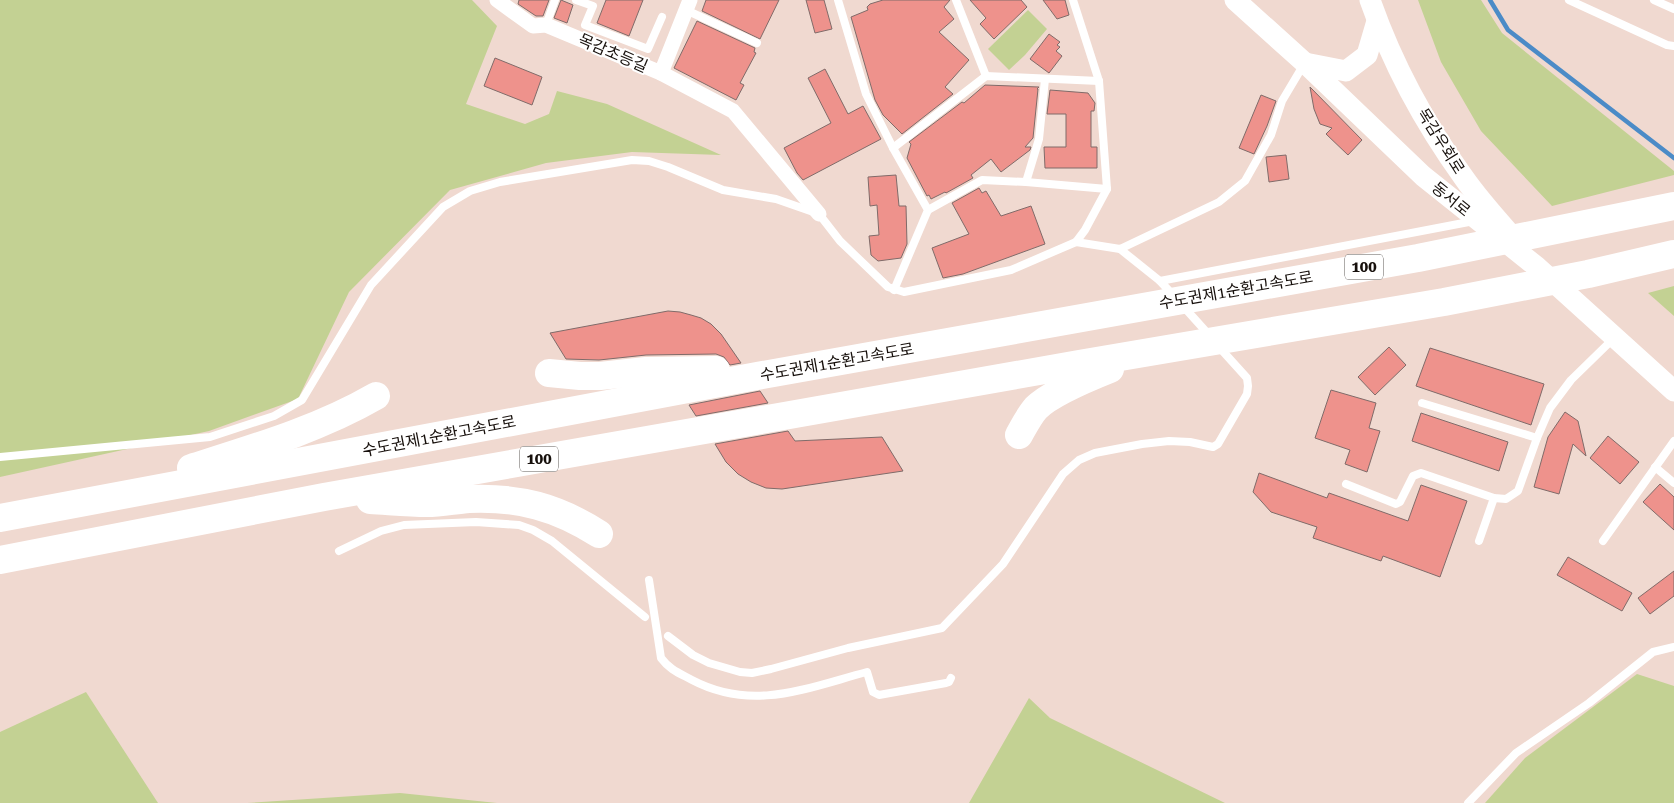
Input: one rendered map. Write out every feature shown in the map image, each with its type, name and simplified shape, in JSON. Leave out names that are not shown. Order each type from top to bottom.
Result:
[{"type":"highway","name":"수도권제1순환고속도로","points":[[0,518],[795,369],[1418,258],[1674,206]]},
{"type":"highway","name":"100","points":[[0,560],[324,497],[1079,364],[1444,302],[1588,274],[1674,254]]},
{"type":"highway","points":[[1019,435],[1036,408],[1054,396],[1085,380],[1129,362],[1189,346]]},
{"type":"highway","points":[[549,372],[580,376],[600,376],[646,371],[795,369]]},
{"type":"highway","points":[[77,503],[304,430],[376,396]]},
{"type":"highway","points":[[324,497],[428,503],[469,499],[509,500],[556,510],[578,520],[599,534]]},
{"type":"street","name":"목감초등길","points":[[497,0],[533,26],[546,25],[661,73],[688,5]]},
{"type":"street","name":"동서로","points":[[1235,0],[1305,63],[1423,176],[1537,267],[1674,391]]},
{"type":"street","name":"목감우회로","points":[[1370,0],[1377,21],[1402,74],[1430,126],[1464,179],[1537,267]]},
{"type":"street","points":[[1305,63],[1346,71],[1368,55],[1377,21]]},
{"type":"street","points":[[661,73],[733,111],[819,214]]},
{"type":"lane","points":[[546,25],[555,0]]},
{"type":"lane","points":[[576,0],[593,6],[585,25],[648,50],[662,17]]},
{"type":"lane","points":[[838,0],[866,94],[893,148],[928,210]]},
{"type":"lane","points":[[956,0],[986,76]]},
{"type":"lane","points":[[0,457],[210,437],[274,416],[302,400],[371,285],[443,207],[470,191],[493,184],[632,160],[649,161],[723,190],[776,199],[819,214],[840,241],[888,287],[894,290],[904,292],[1011,270],[1076,242],[1085,230],[1107,189],[1099,81],[1073,0]]},
{"type":"lane","points":[[1569,0],[1674,46]]},
{"type":"lane","points":[[1654,0],[1674,9]]},
{"type":"lane","points":[[688,5],[757,43]]},
{"type":"lane","points":[[1120,250],[1219,202],[1245,181],[1271,135],[1282,101],[1305,63]]},
{"type":"lane","points":[[893,148],[986,76],[1099,81]]},
{"type":"lane","points":[[1026,182],[1039,139],[1045,79]]},
{"type":"lane","points":[[894,290],[928,210],[982,180],[1107,189]]},
{"type":"lane","points":[[1160,281],[1478,221]]},
{"type":"lane","points":[[668,636],[693,655],[709,663],[732,670],[752,673],[771,670],[848,648],[942,631],[1003,564],[1063,474],[1079,460],[1095,453],[1142,444],[1169,441],[1190,442],[1213,447],[1218,444],[1247,394],[1247,378],[1160,281],[1120,250],[1076,242]]},
{"type":"lane","points":[[1346,484],[1396,504],[1400,502],[1413,476],[1421,473],[1494,498],[1506,499],[1518,491],[1550,408],[1571,380],[1615,338]]},
{"type":"lane","points":[[1422,403],[1537,438]]},
{"type":"lane","points":[[1603,541],[1674,441]]},
{"type":"lane","points":[[1656,467],[1674,483]]},
{"type":"lane","points":[[1479,541],[1494,498]]},
{"type":"lane","points":[[339,551],[381,531],[404,525],[476,522],[519,525],[533,530],[552,541],[644,616]]},
{"type":"lane","points":[[649,580],[661,658],[669,668],[707,688],[737,696],[787,694],[867,672],[873,692],[879,695],[946,683],[951,678]]},
{"type":"lane","points":[[1468,803],[1516,753],[1589,703],[1653,652],[1674,647]]},
{"type":"green space","points":[[0,0],[472,0],[497,26],[466,104],[525,124],[549,114],[557,91],[607,104],[721,155],[632,152],[546,163],[450,190],[349,292],[298,399],[209,431],[0,477]]},
{"type":"green space","points":[[1418,0],[1481,0],[1502,33],[1674,171],[1674,175],[1552,206],[1481,131],[1441,62]]},
{"type":"green space","points":[[1028,10],[1047,29],[1025,55],[1009,70],[988,49]]},
{"type":"green space","points":[[1674,286],[1674,316],[1648,293]]},
{"type":"green space","points":[[1637,674],[1674,686],[1674,803],[1485,803],[1525,758]]},
{"type":"green space","points":[[86,692],[158,803],[0,803],[0,732]]},
{"type":"green space","points":[[1029,698],[1050,718],[1225,803],[969,803]]},
{"type":"green space","points":[[400,793],[497,803],[247,803]]},
{"type":"building","points":[[519,0],[549,0],[543,16],[536,16],[518,4]]},
{"type":"building","points":[[561,0],[573,5],[567,23],[554,18]]},
{"type":"building","points":[[606,0],[643,0],[629,36],[597,23]]},
{"type":"building","points":[[706,0],[779,0],[760,39],[702,11]]},
{"type":"building","points":[[806,0],[824,0],[832,29],[815,33]]},
{"type":"building","points":[[883,0],[950,0],[944,7],[954,19],[939,32],[969,60],[945,87],[953,94],[902,134],[883,115],[875,100],[851,17],[868,10],[867,7],[870,4]]},
{"type":"building","points":[[970,0],[1021,0],[1027,7],[994,39],[980,24],[986,18]]},
{"type":"building","points":[[1043,0],[1065,0],[1069,15],[1057,19]]},
{"type":"building","points":[[697,21],[755,48],[754,52],[756,53],[740,83],[744,85],[736,100],[674,68]]},
{"type":"building","points":[[1049,34],[1060,42],[1057,45],[1060,47],[1056,51],[1062,56],[1049,73],[1030,59]]},
{"type":"building","points":[[495,58],[542,77],[532,105],[484,86]]},
{"type":"building","points":[[825,69],[848,114],[863,106],[881,139],[803,180],[797,173],[784,148],[831,123],[808,78]]},
{"type":"building","points":[[985,85],[1039,87],[1037,89],[1033,138],[1025,147],[1031,147],[1030,150],[1001,172],[991,159],[971,175],[973,178],[931,199],[929,195],[927,196],[907,158],[911,144],[909,142],[962,102],[964,103]]},
{"type":"building","points":[[1310,87],[1362,140],[1348,155],[1326,134],[1332,128],[1320,124],[1314,109]]},
{"type":"building","points":[[1050,90],[1088,93],[1095,103],[1094,111],[1091,111],[1091,147],[1097,147],[1097,168],[1045,168],[1044,147],[1066,147],[1066,114],[1047,114]]},
{"type":"building","points":[[1261,95],[1276,101],[1254,154],[1239,148]]},
{"type":"building","points":[[1286,155],[1289,179],[1269,182],[1266,157]]},
{"type":"building","points":[[896,175],[899,206],[906,206],[907,244],[901,258],[878,261],[871,255],[869,236],[879,235],[877,205],[870,206],[868,177]]},
{"type":"building","points":[[979,188],[982,193],[986,191],[1001,216],[1031,206],[1045,244],[963,274],[943,278],[932,248],[969,234],[952,203]]},
{"type":"building","points":[[668,311],[680,312],[701,318],[711,324],[721,334],[741,363],[730,365],[724,357],[716,354],[646,355],[599,360],[566,359],[550,333]]},
{"type":"building","points":[[1389,347],[1406,365],[1375,395],[1358,377]]},
{"type":"building","points":[[1430,348],[1544,384],[1531,425],[1416,386]]},
{"type":"building","points":[[1331,390],[1376,403],[1369,428],[1380,431],[1367,472],[1345,464],[1350,450],[1315,438]]},
{"type":"building","points":[[760,391],[768,403],[696,416],[689,405]]},
{"type":"building","points":[[1565,412],[1578,421],[1586,456],[1573,444],[1559,494],[1534,487],[1548,437]]},
{"type":"building","points":[[1421,413],[1508,442],[1499,471],[1412,441]]},
{"type":"building","points":[[788,431],[795,441],[882,437],[903,471],[782,489],[766,488],[738,474],[726,462],[715,444]]},
{"type":"building","points":[[1608,436],[1639,462],[1620,484],[1590,458]]},
{"type":"building","points":[[1259,473],[1327,498],[1329,493],[1408,521],[1421,485],[1467,501],[1440,577],[1383,556],[1381,561],[1313,538],[1317,527],[1271,512],[1253,492]]},
{"type":"building","points":[[1660,484],[1674,497],[1674,530],[1643,502]]},
{"type":"building","points":[[1568,557],[1632,593],[1622,611],[1557,575]]},
{"type":"building","points":[[1674,571],[1674,596],[1650,614],[1638,598]]},
{"type":"waterway","points":[[1490,0],[1508,30],[1674,158]]}]
